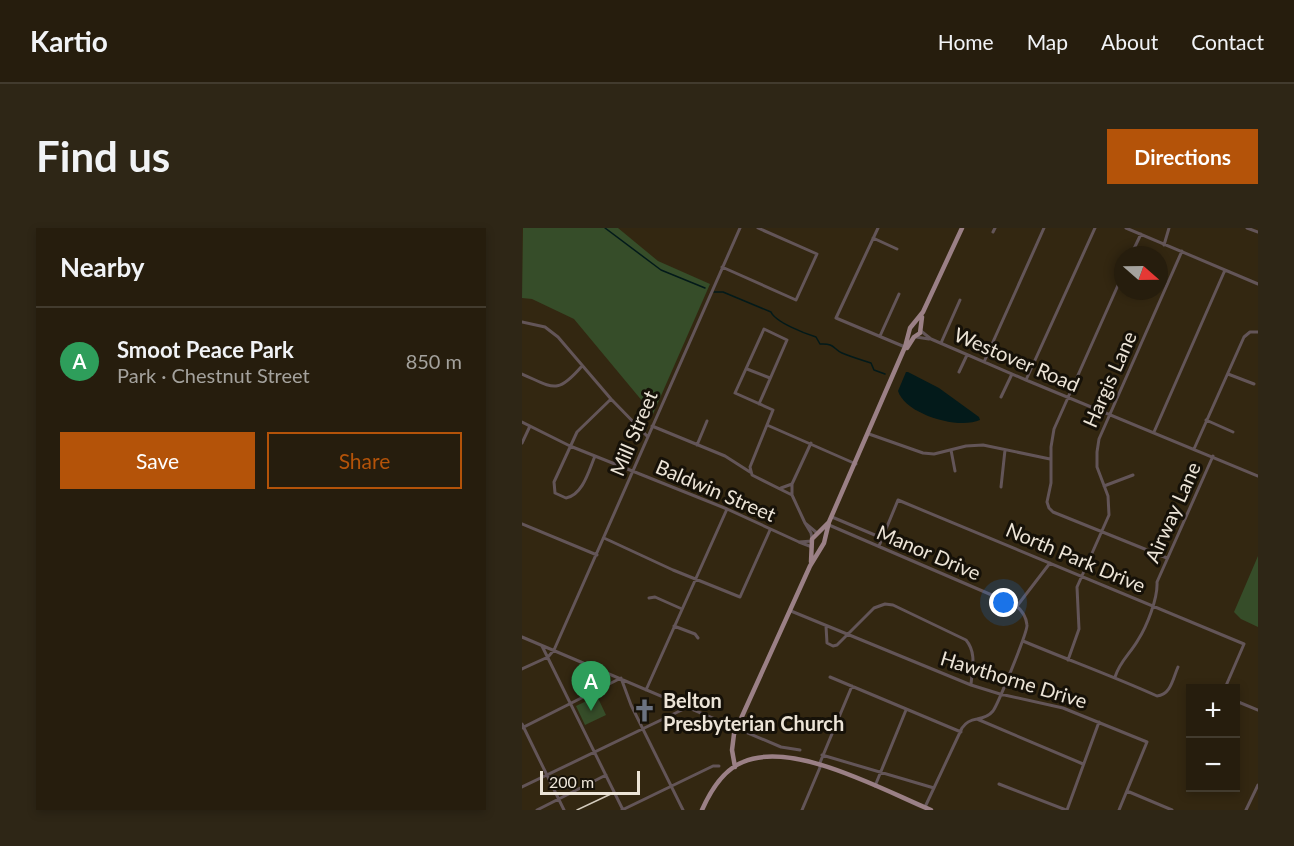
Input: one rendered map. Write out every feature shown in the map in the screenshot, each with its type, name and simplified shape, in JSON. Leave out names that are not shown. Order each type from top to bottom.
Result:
[{"type":"main road","points":[[814,549],[824,543],[830,522],[905,347],[909,330],[923,312],[962,228]]},
{"type":"main road","points":[[896,369],[920,330],[923,312]]},
{"type":"main road","points":[[912,326],[920,330]]},
{"type":"main road","points":[[909,333],[915,337]]},
{"type":"main road","points":[[735,767],[732,745],[738,728],[810,566],[814,549],[812,540],[830,522]]},
{"type":"main road","points":[[818,533],[825,536]]},
{"type":"main road","points":[[702,810],[715,786],[735,767],[746,761],[773,757],[791,758],[820,765],[928,809]]},
{"type":"street","name":"Mill Street","points":[[548,657],[554,650],[597,555],[647,436],[740,228]]},
{"type":"street","points":[[722,267],[796,300],[817,254],[758,228]]},
{"type":"street","points":[[878,228],[836,318],[905,347]]},
{"type":"street","points":[[993,232],[995,228]]},
{"type":"street","points":[[984,362],[1044,228]]},
{"type":"street","points":[[1026,380],[1095,228]]},
{"type":"street","points":[[1126,228],[1258,284]]},
{"type":"street","points":[[1164,245],[1169,228]]},
{"type":"street","points":[[1247,228],[1258,232]]},
{"type":"street","points":[[1135,246],[1141,234]]},
{"type":"street","points":[[873,238],[897,249]]},
{"type":"street","name":"Hargis Lane","points":[[1068,660],[1079,629],[1077,592],[1107,521],[1109,508],[1097,467],[1096,452],[1101,432],[1111,415],[1182,251]]},
{"type":"street","points":[[1154,432],[1225,270]]},
{"type":"street","points":[[880,336],[899,294]]},
{"type":"street","points":[[1114,294],[1054,429],[1050,459],[1052,474],[1047,502],[1053,512],[1167,558]]},
{"type":"street","points":[[941,343],[960,300]]},
{"type":"street","points":[[522,322],[545,327],[555,333],[611,399],[647,436]]},
{"type":"street","points":[[750,473],[750,467],[772,410],[735,393],[764,329],[787,340],[759,404]]},
{"type":"street","name":"Westover Road","points":[[920,330],[931,339]]},
{"type":"street","name":"Airway Lane","points":[[1194,449],[1244,337],[1250,332],[1258,332]]},
{"type":"street","name":"Westover Road","points":[[915,337],[941,343],[1258,476]]},
{"type":"street","points":[[959,372],[967,355]]},
{"type":"street","points":[[522,374],[546,385],[558,387],[568,381],[582,366]]},
{"type":"street","points":[[747,369],[770,378]]},
{"type":"street","points":[[1001,397],[1012,374]]},
{"type":"street","points":[[1228,374],[1254,384]]},
{"type":"street","points":[[595,456],[578,492],[572,497],[562,497],[554,492],[553,485],[581,427],[611,399]]},
{"type":"street","points":[[1206,420],[1233,432]]},
{"type":"street","points":[[697,445],[707,421]]},
{"type":"street","name":"Baldwin Street","points":[[522,422],[570,446],[727,509],[814,549]]},
{"type":"street","points":[[767,425],[856,464]]},
{"type":"street","points":[[522,443],[530,426]]},
{"type":"street","points":[[652,426],[725,456],[754,477],[792,495]]},
{"type":"street","points":[[869,434],[923,453],[934,454],[983,445],[1050,459]]},
{"type":"street","points":[[811,443],[792,484],[792,495],[811,533],[812,540]]},
{"type":"street","points":[[951,450],[955,471]]},
{"type":"street","points":[[1001,487],[1005,450]]},
{"type":"street","name":"Airway Lane","points":[[1115,676],[1122,659],[1141,636],[1157,593],[1157,582],[1213,456]]},
{"type":"street","points":[[1104,486],[1133,475]]},
{"type":"street","points":[[781,488],[792,484]]},
{"type":"street","name":"North Park Drive","points":[[879,546],[898,500],[1244,644],[1227,684]]},
{"type":"street","points":[[646,690],[727,509]]},
{"type":"street","points":[[830,522],[882,538]]},
{"type":"street","name":"Manor Drive","points":[[830,522],[879,546],[1017,606]]},
{"type":"street","points":[[805,523],[818,533]]},
{"type":"street","points":[[522,524],[597,555]]},
{"type":"street","points":[[604,538],[740,597],[770,530]]},
{"type":"street","name":"Baldwin Street","points":[[799,542],[812,540]]},
{"type":"street","points":[[928,809],[934,788],[966,723],[985,717],[992,712],[1027,632],[1027,622],[1017,606],[1050,563]]},
{"type":"street","points":[[649,598],[655,597],[682,609]]},
{"type":"street","points":[[825,626],[827,643],[830,646],[837,645],[874,608],[882,604],[893,605],[966,640],[973,656],[971,685]]},
{"type":"street","name":"Hawthorne Drive","points":[[791,611],[971,685],[1063,708],[1147,742],[1127,790]]},
{"type":"street","points":[[674,626],[695,634],[698,638]]},
{"type":"street","points":[[522,637],[781,747],[800,750]]},
{"type":"street","points":[[1023,641],[1115,676],[1157,696],[1165,694],[1178,667]]},
{"type":"street","points":[[541,645],[623,810],[713,766],[719,766]]},
{"type":"street","points":[[522,669],[548,657]]},
{"type":"street","points":[[830,677],[961,732]]},
{"type":"street","points":[[564,810],[523,726],[621,678]]},
{"type":"street","points":[[621,678],[682,810]]},
{"type":"street","points":[[802,810],[822,755],[853,686]]},
{"type":"street","points":[[1240,703],[1258,710]]},
{"type":"street","points":[[522,788],[688,707]]},
{"type":"street","points":[[875,786],[906,710]]},
{"type":"street","points":[[977,719],[1083,764]]},
{"type":"street","points":[[999,784],[1066,810],[1099,722]]},
{"type":"street","points":[[822,755],[934,788]]},
{"type":"street","points":[[537,810],[606,775]]},
{"type":"street","points":[[1246,810],[1258,785]]},
{"type":"street","points":[[1119,810],[1127,790],[1172,810]]},
{"type":"green space","points":[[523,228],[618,228],[658,261],[710,284],[653,414],[574,319],[532,299],[522,298]]},
{"type":"green space","points":[[1258,556],[1258,627],[1241,619],[1234,612]]},
{"type":"green space","points":[[597,696],[606,715],[585,725],[576,706]]},
{"type":"water","points":[[906,372],[939,388],[980,420],[970,423],[946,421],[933,418],[911,407],[898,391]]},
{"type":"waterway","points":[[605,228],[661,270],[705,288]]},
{"type":"waterway","points":[[714,292],[723,292],[771,312],[784,324],[816,337],[820,344],[831,345],[842,353],[871,363],[874,370],[885,374]]},
{"type":"railway","points":[[577,810],[613,793]]},
{"type":"place","name":"Smoot Peace Park","points":[[591,711]]},
{"type":"place","name":"Belton Presbyterian Church","points":[[645,711]]}]
